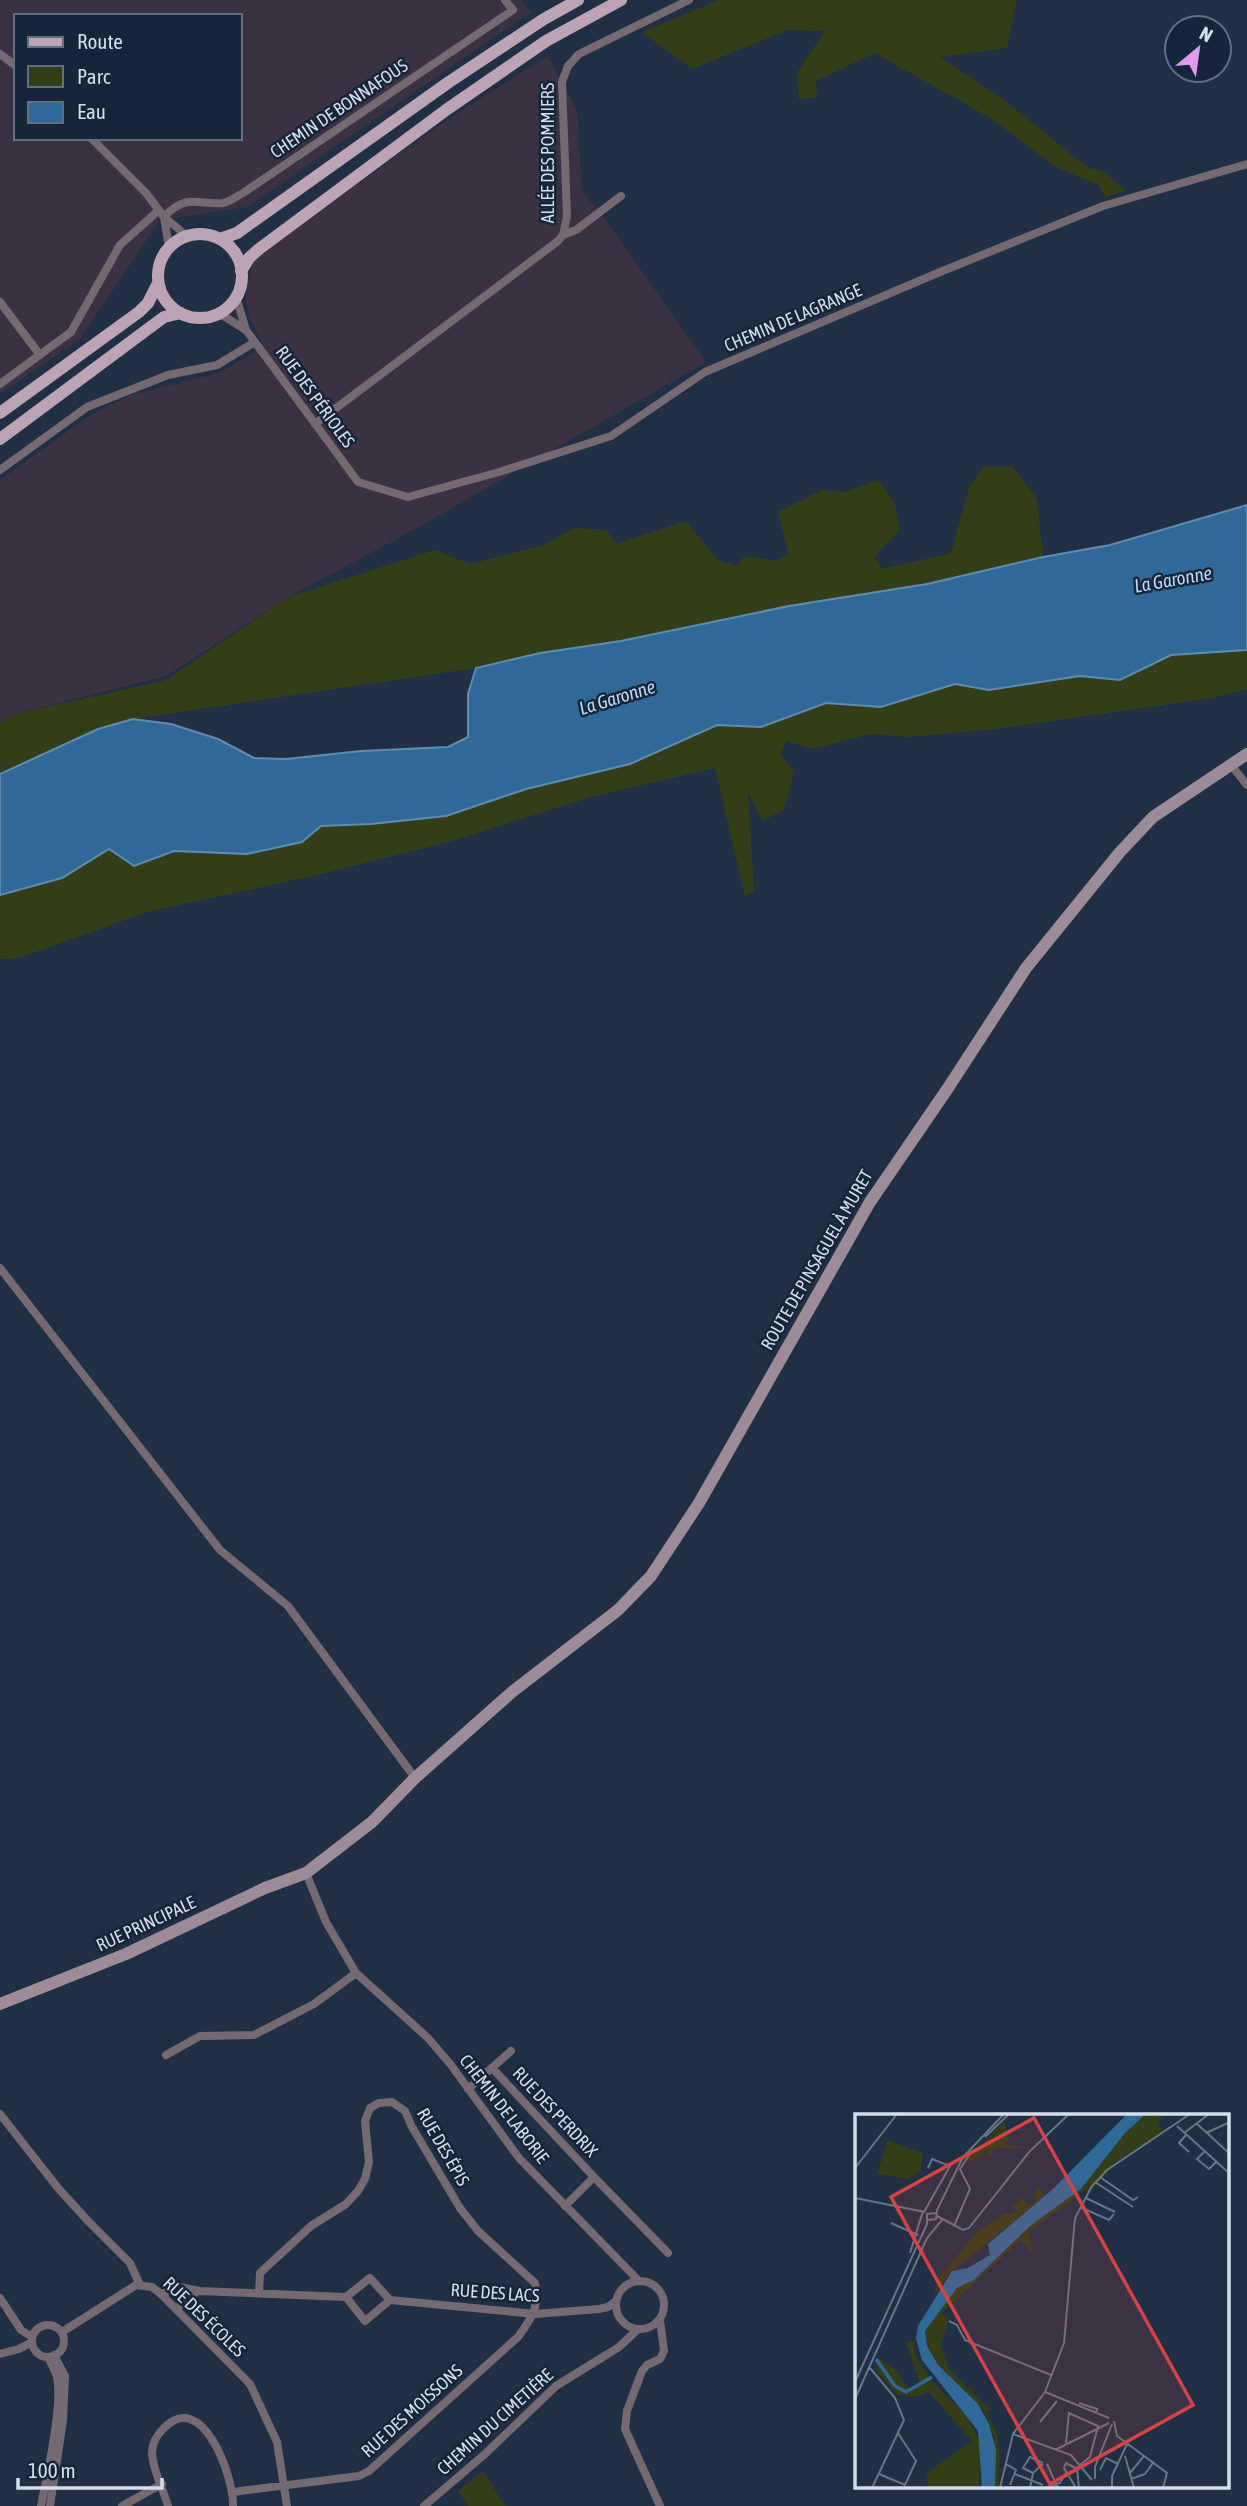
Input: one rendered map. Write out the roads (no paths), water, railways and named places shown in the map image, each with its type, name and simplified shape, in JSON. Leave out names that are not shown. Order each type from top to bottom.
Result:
[{"type":"main road","points":[[220,239],[237,233],[449,82],[544,19],[578,0]]},
{"type":"main road","points":[[242,271],[235,253],[220,239],[205,234],[187,236],[169,247],[162,257],[158,283],[170,306],[181,313],[194,317],[219,313],[236,297],[242,271],[249,258],[259,249],[446,110],[546,41],[621,0]]},
{"type":"main road","points":[[0,413],[139,312],[148,303],[158,283]]},
{"type":"main road","points":[[0,439],[164,317],[181,313]]},
{"type":"street","name":"CHEMIN DE BONNAFOUS","points":[[161,214],[195,200],[224,203],[243,193],[513,10],[505,0]]},
{"type":"street","name":"ALLÉE DES POMMIERS","points":[[315,424],[548,249],[563,234],[567,216],[562,82],[568,66],[579,54],[689,0]]},
{"type":"street","points":[[94,140],[146,193],[161,214],[187,236]]},
{"type":"street","name":"CHEMIN DE LAGRANGE","points":[[358,482],[408,497],[499,472],[611,436],[705,372],[1103,206],[1247,164]]},
{"type":"street","points":[[563,234],[576,230],[621,196]]},
{"type":"street","points":[[161,214],[169,247]]},
{"type":"street","points":[[0,384],[71,332],[120,245],[161,214]]},
{"type":"street","name":"RUE DES PÉRIOLES","points":[[236,297],[246,330],[358,482]]},
{"type":"street","points":[[0,302],[40,355]]},
{"type":"street","name":"RUE DES PÉRIOLES","points":[[219,313],[246,330]]},
{"type":"street","points":[[0,470],[87,407],[167,375],[217,365],[255,342]]},
{"type":"street","name":"ROUTE DE PINSAGUEL À MURET","points":[[306,1873],[372,1822],[415,1778],[512,1692],[618,1610],[651,1576],[699,1503],[870,1202],[1026,968],[1120,852],[1153,817],[1247,754]]},
{"type":"street","points":[[1231,765],[1247,785]]},
{"type":"street","points":[[0,1268],[220,1550],[288,1605],[415,1778]]},
{"type":"street","name":"CHEMIN DE LABORIE","points":[[306,1873],[326,1922],[356,1973],[428,2038],[519,2158],[639,2281]]},
{"type":"street","name":"RUE PRINCIPALE","points":[[0,2004],[126,1954],[265,1888],[306,1873]]},
{"type":"street","points":[[166,2055],[200,2036],[254,2035],[314,2004],[356,1973]]},
{"type":"street","name":"RUE DES PERDRIX","points":[[468,2089],[511,2051]]},
{"type":"street","name":"RUE DES PERDRIX","points":[[493,2069],[668,2253]]},
{"type":"street","name":"RUE DES ÉPIS","points":[[259,2293],[260,2273],[311,2226],[346,2204],[358,2191],[365,2179],[369,2162],[365,2121],[370,2108],[379,2103],[392,2102],[405,2111],[460,2208],[478,2231],[535,2283],[535,2314]]},
{"type":"street","name":"RUE DES ÉCOLES","points":[[0,2114],[65,2196],[130,2263],[140,2285],[152,2287],[162,2294],[250,2384],[277,2442],[287,2506]]},
{"type":"street","name":"RUE DES PERDRIX","points":[[565,2206],[594,2177]]},
{"type":"street","points":[[624,2267],[625,2286]]},
{"type":"street","points":[[162,2294],[180,2287],[200,2291],[346,2297],[370,2278],[390,2300],[365,2321],[346,2297]]},
{"type":"street","points":[[660,2320],[650,2328],[637,2329],[623,2322],[617,2313],[616,2301],[619,2293],[625,2286],[639,2281],[651,2284],[663,2296],[664,2309],[660,2320],[664,2351],[660,2359],[647,2365],[635,2386],[627,2411],[625,2429],[660,2506]]},
{"type":"street","points":[[62,2332],[140,2285]]},
{"type":"street","points":[[177,2309],[190,2295],[200,2291]]},
{"type":"street","points":[[0,2298],[20,2330],[32,2340],[36,2351],[51,2356],[65,2376],[63,2421],[50,2506]]},
{"type":"street","name":"RUE DES LACS","points":[[390,2300],[535,2314],[599,2309],[616,2301]]},
{"type":"street","name":"RUE DES LACS","points":[[599,2309],[617,2313]]},
{"type":"street","name":"RUE DES MOISSONS","points":[[233,2492],[359,2476],[369,2471],[518,2337],[535,2314]]},
{"type":"street","points":[[623,2322],[623,2341]]},
{"type":"street","points":[[0,2354],[32,2340],[38,2329],[47,2325],[57,2327],[62,2332],[64,2345],[51,2356]]},
{"type":"street","points":[[650,2328],[663,2343]]},
{"type":"street","name":"CHEMIN DU CIMETIÈRE","points":[[424,2506],[485,2454],[556,2386],[620,2347],[637,2329]]},
{"type":"street","points":[[41,2506],[57,2403],[57,2377],[51,2356]]},
{"type":"street","points":[[168,2506],[154,2465],[152,2450],[154,2440],[171,2422],[183,2418],[198,2423],[213,2438],[233,2492],[233,2506]]},
{"type":"street","points":[[122,2506],[162,2484]]},
{"type":"water","name":"La Garonne","points":[[1247,505],[1247,650],[1171,655],[1120,680],[1080,676],[989,690],[955,684],[881,707],[826,703],[761,727],[717,725],[630,764],[526,789],[446,816],[321,826],[302,842],[247,854],[174,851],[134,866],[109,849],[62,878],[0,895],[0,774],[98,729],[133,719],[171,724],[218,739],[254,758],[286,759],[361,751],[448,747],[468,737],[468,694],[476,668],[540,653],[621,641],[789,606],[927,584],[1043,557],[1110,545]]}]
